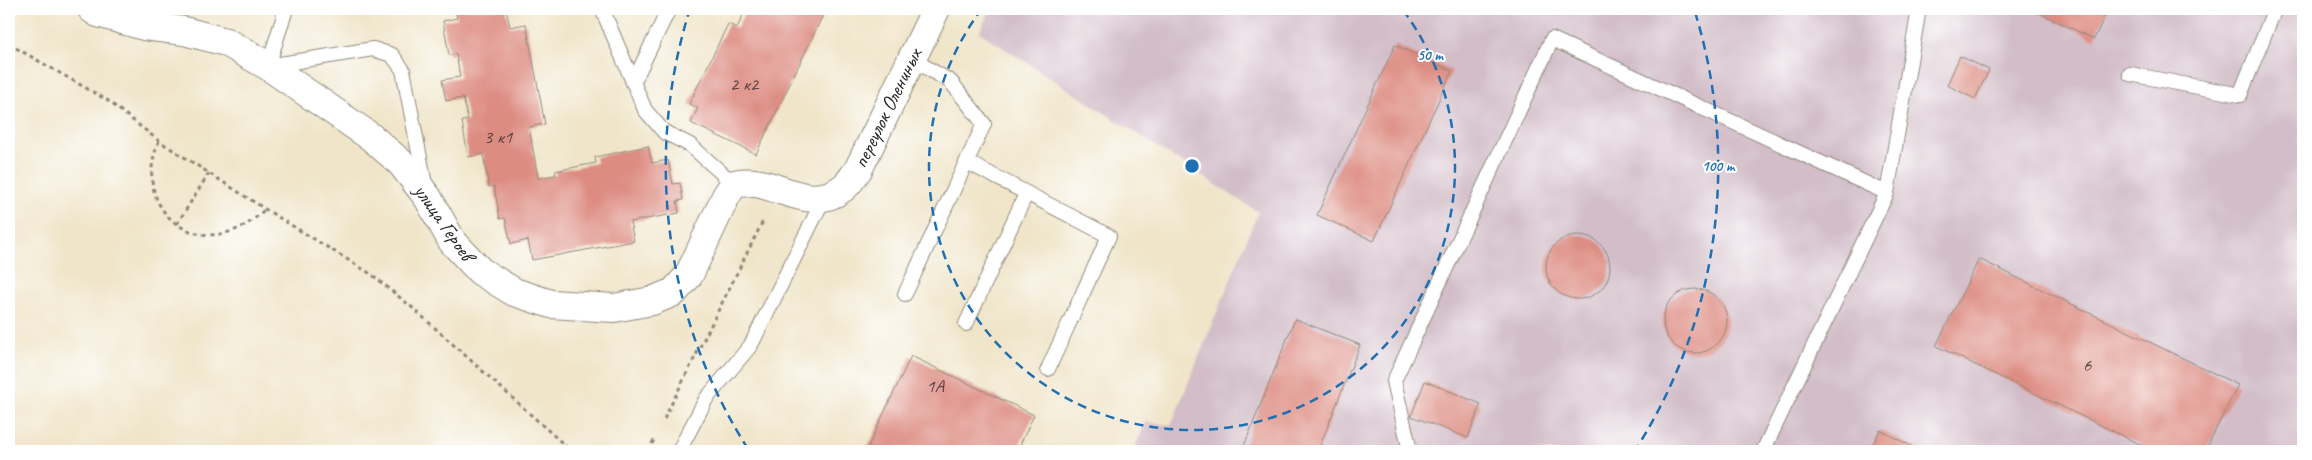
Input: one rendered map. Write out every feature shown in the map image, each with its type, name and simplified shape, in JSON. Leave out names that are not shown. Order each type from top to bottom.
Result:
[{"type":"street","name":"улица Героев","points":[[92,9],[98,13],[144,26],[184,31],[226,42],[268,66],[371,137],[401,163],[428,198],[457,247],[480,271],[514,292],[551,304],[614,308],[652,301],[674,292],[689,275],[726,196],[734,184]]},
{"type":"street","name":"переулок Олениных","points":[[825,196],[843,188],[858,170],[936,9]]},
{"type":"street","points":[[734,184],[747,180],[763,183],[805,198],[825,196]]},
{"type":"lane","points":[[286,9],[268,66],[373,50],[392,55],[403,70],[428,198]]},
{"type":"lane","points":[[602,9],[645,110],[664,132],[690,145],[734,184]]},
{"type":"lane","points":[[633,83],[669,9]]},
{"type":"lane","points":[[1763,451],[1887,193],[1919,9]]},
{"type":"lane","points":[[2130,74],[2240,95],[2274,11],[2269,9]]},
{"type":"lane","points":[[1410,451],[1394,381],[1552,39],[1887,193]]},
{"type":"lane","points":[[905,294],[984,124],[951,82],[912,59]]},
{"type":"lane","points":[[967,162],[1109,236],[1048,369]]},
{"type":"lane","points":[[966,324],[1026,194]]},
{"type":"lane","points":[[679,451],[706,399],[751,345],[825,196]]},
{"type":"path","points":[[9,44],[107,100],[159,141],[371,274],[414,309],[571,451]]},
{"type":"path","points":[[159,141],[153,155],[152,186],[157,200],[177,224],[192,232],[208,236],[224,235],[239,230],[253,222],[265,209]]},
{"type":"path","points":[[177,224],[208,173]]},
{"type":"path","points":[[662,424],[769,210]]},
{"type":"path","points":[[648,451],[657,433]]},
{"type":"shaded area","points":[[991,9],[2303,9],[2303,451],[1133,451],[1146,422],[1171,425],[1258,212],[979,32]]},
{"type":"building","points":[[455,9],[506,9],[510,27],[526,24],[545,124],[529,127],[538,178],[556,175],[555,171],[596,163],[595,157],[648,146],[652,163],[668,160],[673,184],[680,183],[683,200],[677,201],[679,213],[630,222],[634,241],[532,260],[528,240],[511,244],[505,218],[500,219],[494,186],[489,187],[483,154],[468,157],[462,121],[468,120],[463,98],[446,101],[442,80],[460,77],[456,54],[449,55],[443,21],[457,18]]},
{"type":"building","points":[[746,9],[826,9],[756,154],[691,123],[698,108],[689,104],[728,24],[737,28]]},
{"type":"building","points":[[2031,9],[2108,9],[2094,39]]},
{"type":"building","points":[[1395,45],[1452,71],[1374,241],[1317,215]]},
{"type":"building","points":[[1960,56],[1989,70],[1975,99],[1947,85]]},
{"type":"building","points":[[1578,235],[1596,241],[1604,249],[1610,267],[1604,285],[1596,293],[1578,299],[1560,293],[1552,285],[1546,267],[1552,249],[1560,241]]},
{"type":"building","points":[[1979,259],[2238,385],[2205,451],[2154,451],[1936,346]]},
{"type":"building","points":[[1695,289],[1713,295],[1721,303],[1727,321],[1721,339],[1713,347],[1695,353],[1677,347],[1669,339],[1663,321],[1669,303],[1677,295]]},
{"type":"building","points":[[1295,319],[1360,345],[1318,451],[1242,451]]},
{"type":"building","points":[[911,356],[1034,415],[1017,451],[866,451]]},
{"type":"building","points":[[1425,381],[1481,404],[1468,438],[1411,416]]},
{"type":"building","points":[[1880,430],[1921,451],[1869,451]]}]
